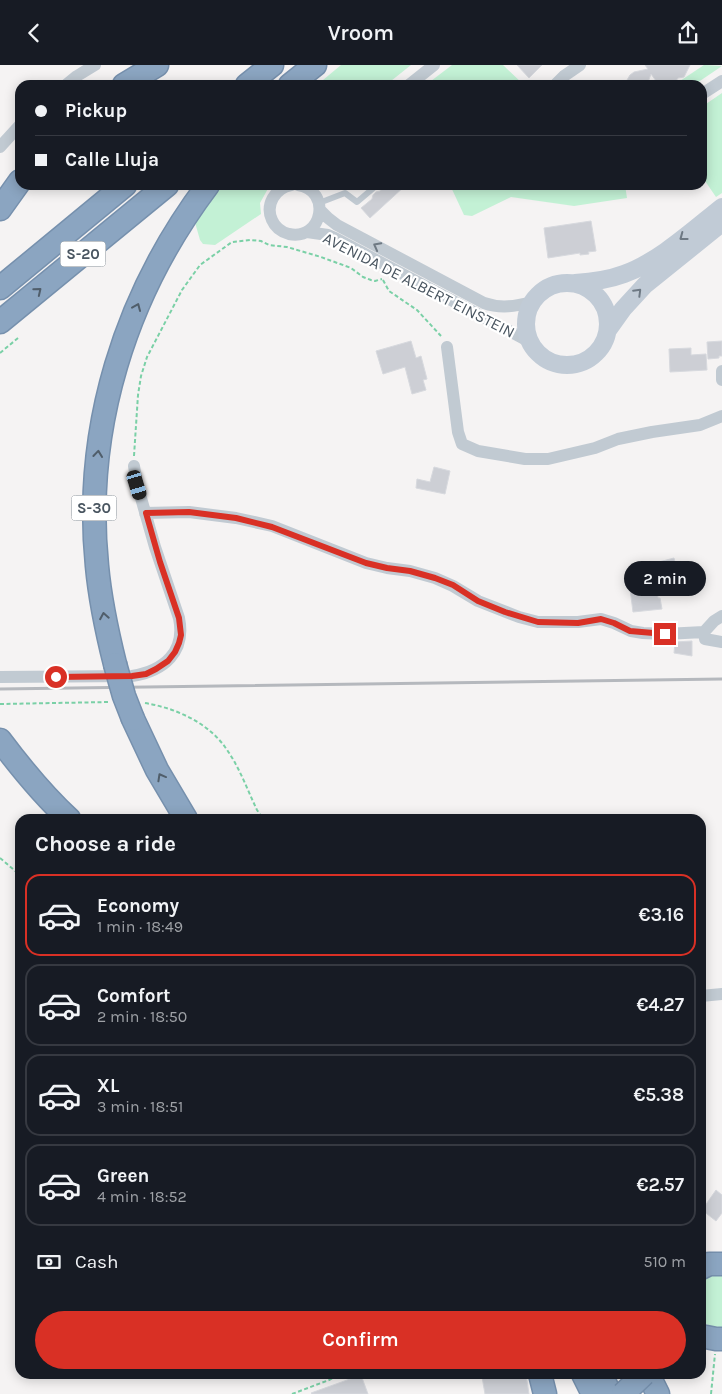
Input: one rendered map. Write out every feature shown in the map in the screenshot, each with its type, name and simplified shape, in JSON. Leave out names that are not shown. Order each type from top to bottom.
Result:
[{"type":"highway","points":[[132,80],[157,65]]},
{"type":"highway","points":[[253,80],[272,65]]},
{"type":"highway","points":[[296,80],[316,65]]},
{"type":"highway","points":[[311,80],[330,65]]},
{"type":"highway","points":[[0,209],[15,188]]},
{"type":"highway","name":"S-20","points":[[0,288],[119,190]]},
{"type":"highway","name":"S-20","points":[[0,323],[161,190]]},
{"type":"highway","name":"S-30","points":[[183,814],[157,769],[133,719],[115,664],[104,618],[100,591],[95,537],[95,484],[100,431],[105,404],[126,335],[155,268],[184,218],[204,190]]},
{"type":"highway","points":[[4,746],[30,783],[57,814]]},
{"type":"highway","points":[[4,746],[64,814]]},
{"type":"highway","points":[[541,1379],[545,1394]]},
{"type":"highway","points":[[586,1379],[593,1394]]},
{"type":"highway","points":[[603,1379],[610,1394]]},
{"type":"highway","points":[[632,1379],[640,1394]]},
{"type":"highway","points":[[623,1394],[639,1379]]},
{"type":"highway","points":[[650,1379],[658,1394]]},
{"type":"main road","points":[[570,283],[591,291],[599,298],[608,318],[608,330],[605,341],[588,360],[569,365],[548,361],[538,353],[530,342],[526,323],[533,302],[541,294],[558,285],[570,283],[591,282],[611,278],[649,262],[722,207]]},
{"type":"main road","points":[[608,330],[623,309],[645,285],[722,223]]},
{"type":"street","points":[[72,80],[95,65]]},
{"type":"street","points":[[415,80],[434,65]]},
{"type":"street","points":[[560,80],[580,65]]},
{"type":"street","points":[[707,91],[722,81]]},
{"type":"street","points":[[0,147],[15,130]]},
{"type":"street","name":"AVENIDA DE ALBERT EINSTEIN","points":[[281,190],[273,197],[270,203],[270,216],[282,232],[296,235],[307,232],[328,235],[530,342]]},
{"type":"street","points":[[307,232],[318,219],[318,199]]},
{"type":"street","name":"AVENIDA DE ALBERT EINSTEIN","points":[[318,199],[328,218],[337,225],[484,303],[496,307],[506,307],[533,302]]},
{"type":"street","points":[[447,347],[458,432],[462,444],[478,451],[525,459],[548,459],[595,448],[618,439],[700,425],[722,416]]},
{"type":"street","points":[[722,371],[722,380]]},
{"type":"street","points":[[0,677],[132,676],[151,672],[168,661],[179,643],[181,627],[137,485],[134,466]]},
{"type":"street","points":[[146,513],[172,511],[197,513],[236,518],[272,527],[366,563],[410,571],[435,578],[453,585],[478,601],[519,617],[538,622],[578,623],[601,619],[622,626],[630,631],[665,634],[704,632],[714,621],[722,616]]},
{"type":"street","points":[[704,632],[705,639],[722,642]]},
{"type":"street","points":[[706,995],[722,993]]},
{"type":"lane","points":[[318,199],[345,193],[357,202],[371,190]]},
{"type":"path","points":[[134,466],[138,395],[147,357],[182,290],[200,265],[232,243],[250,240],[287,247],[320,257],[351,268],[363,277],[375,281],[382,279],[389,268]]},
{"type":"path","points":[[382,279],[389,291],[430,323],[444,339],[447,347]]},
{"type":"path","points":[[0,353],[18,338]]},
{"type":"path","points":[[0,858],[15,871]]},
{"type":"path","points":[[709,1338],[712,1394]]},
{"type":"path","points":[[292,1394],[332,1379]]},
{"type":"green space","points":[[341,65],[411,65],[392,80],[323,80]]},
{"type":"green space","points":[[452,65],[503,65],[519,80],[432,80]]},
{"type":"green space","points":[[704,65],[722,66],[701,80],[682,80]]},
{"type":"green space","points":[[722,93],[722,193],[716,197],[707,184],[707,103]]},
{"type":"green space","points":[[214,190],[267,190],[260,203],[261,214],[215,245],[203,244],[194,219]]},
{"type":"green space","points":[[452,190],[626,190],[627,198],[574,206],[511,197],[472,216],[464,215]]},
{"type":"green space","points":[[722,1275],[722,1327],[706,1324],[706,1278]]},
{"type":"building","points":[[517,65],[542,65],[529,78]]},
{"type":"building","points":[[645,65],[690,65],[684,77],[677,80],[655,80],[651,74],[649,80],[627,80],[634,72],[648,69]]},
{"type":"building","points":[[401,190],[370,218],[361,208],[372,199],[376,192]]},
{"type":"building","points":[[591,221],[596,251],[588,252],[589,254],[580,255],[580,253],[548,258],[544,228]]},
{"type":"building","points":[[411,341],[416,358],[421,356],[427,379],[423,380],[426,390],[412,394],[405,367],[383,374],[376,351]]},
{"type":"building","points":[[722,341],[722,356],[708,359],[707,342]]},
{"type":"building","points":[[691,348],[691,355],[706,354],[707,370],[670,372],[669,349]]},
{"type":"building","points":[[434,467],[450,471],[445,494],[416,488],[417,479],[430,482]]},
{"type":"building","points":[[674,558],[676,567],[658,572],[655,563]]},
{"type":"building","points":[[642,588],[642,591],[657,589],[662,609],[633,612],[630,589]]},
{"type":"building","points":[[692,641],[692,656],[674,653],[675,642]]},
{"type":"building","points":[[716,1190],[722,1195],[722,1213],[716,1221],[706,1213],[706,1204]]},
{"type":"building","points":[[350,1379],[362,1379],[368,1394],[312,1394]]},
{"type":"building","points":[[482,1379],[527,1379],[529,1394],[485,1394]]},
{"type":"railway","points":[[0,689],[722,679]]},
{"type":"route","points":[[56,677],[132,676],[146,674],[168,661],[175,652],[181,635],[181,627],[146,513],[172,511],[212,514],[272,527],[366,563],[410,571],[435,578],[453,585],[478,601],[519,617],[538,622],[578,623],[601,619],[622,626],[630,631],[665,634]]}]
